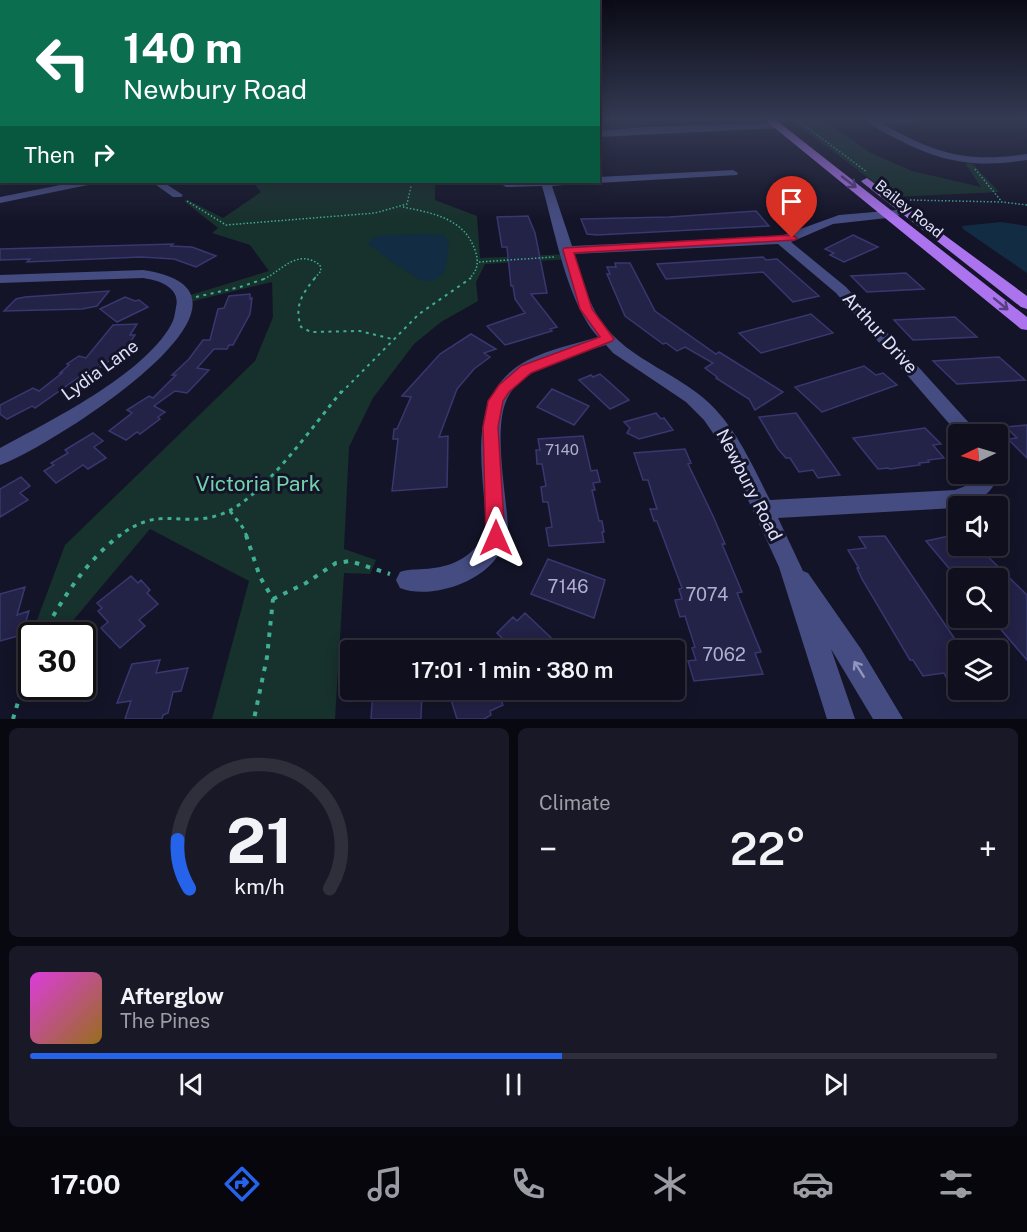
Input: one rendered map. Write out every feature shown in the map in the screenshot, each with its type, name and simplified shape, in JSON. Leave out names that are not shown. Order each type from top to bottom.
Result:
[{"type":"main road","name":"Bailey Road","points":[[816,154],[1027,325]]},
{"type":"main road","name":"Bailey Road","points":[[826,154],[905,205],[1027,304]]},
{"type":"street","points":[[936,154],[979,162],[1027,157]]},
{"type":"street","points":[[600,180],[733,173]]},
{"type":"street","points":[[0,200],[83,183]]},
{"type":"street","points":[[158,183],[177,195]]},
{"type":"street","points":[[506,184],[526,183]]},
{"type":"street","name":"Newbury Road","points":[[547,183],[586,309],[608,339],[629,356],[692,398],[710,415],[734,448],[790,566],[842,719]]},
{"type":"street","points":[[569,254],[781,240],[802,235],[829,221],[886,212],[905,205]]},
{"type":"street","name":"Arthur Drive","points":[[781,240],[841,290],[960,424]]},
{"type":"street","points":[[0,279],[143,274],[171,282],[180,289],[185,300]]},
{"type":"street","name":"Lydia Lane","points":[[0,457],[96,402],[139,370],[177,326],[184,310],[185,300]]},
{"type":"street","points":[[408,580],[436,580],[459,573],[479,561],[492,547],[497,527],[491,420],[496,401],[504,388],[514,378],[537,363],[608,339]]},
{"type":"street","points":[[763,510],[955,499],[978,490],[982,484]]},
{"type":"street","name":"Newbury Road","points":[[790,566],[846,648],[889,719]]},
{"type":"path","points":[[842,154],[871,175]]},
{"type":"path","points":[[971,165],[1002,202]]},
{"type":"path","points":[[403,207],[410,200],[412,183]]},
{"type":"path","points":[[51,622],[82,576],[105,549],[140,521],[160,516],[200,518],[217,516],[230,511],[263,485],[351,380],[432,303],[468,281],[475,274],[479,262],[470,238],[451,220],[441,215],[403,207],[375,213],[226,225],[177,195]]},
{"type":"path","points":[[905,205],[920,201],[1002,202],[1027,205]]},
{"type":"path","points":[[479,262],[569,254]]},
{"type":"path","points":[[185,300],[259,281],[275,274],[292,260],[311,259],[320,264],[321,271],[302,295],[298,313],[301,327],[312,332],[360,331],[392,339]]},
{"type":"path","points":[[230,511],[244,529],[260,578],[273,599],[267,657],[254,719]]},
{"type":"path","points":[[273,599],[306,583],[336,563],[350,561],[408,580]]},
{"type":"path","points":[[13,719],[19,700]]},
{"type":"green space","points":[[836,154],[872,154],[912,171],[981,187],[965,163],[973,164],[999,192],[894,197]]},
{"type":"green space","name":"Victoria Park","points":[[254,183],[435,183],[435,200],[477,216],[480,258],[569,254],[570,259],[485,264],[476,282],[478,301],[441,322],[414,344],[373,398],[349,447],[344,549],[376,560],[370,574],[344,573],[335,719],[212,719],[249,581],[150,529],[72,622],[36,622],[65,545],[255,361],[273,317],[272,282],[185,303],[184,297],[269,271],[250,245],[212,233],[218,228],[184,201],[188,200],[223,218],[261,192]]},
{"type":"water","points":[[1001,222],[1027,226],[1027,273],[963,229],[962,226]]},
{"type":"water","points":[[444,235],[450,245],[447,249],[446,267],[435,280],[419,279],[368,243],[377,236]]},
{"type":"building","points":[[756,211],[769,226],[597,235],[587,234],[581,219],[669,217]]},
{"type":"building","points":[[528,216],[535,233],[547,293],[531,294],[557,327],[550,329],[552,331],[505,345],[487,326],[525,313],[515,299],[513,286],[511,286],[507,247],[502,247],[497,217]]},
{"type":"building","points":[[853,235],[878,247],[844,262],[830,255],[834,253],[825,249]]},
{"type":"building","points":[[173,244],[171,246],[192,247],[216,256],[196,267],[174,259],[141,257],[27,262],[30,259],[0,260],[0,249]]},
{"type":"building","points":[[763,257],[766,260],[777,259],[819,296],[793,302],[763,272],[666,279],[657,264]]},
{"type":"building","points":[[615,263],[630,263],[655,311],[716,354],[719,352],[783,392],[755,410],[749,399],[716,378],[705,368],[713,363],[685,347],[677,351],[666,343],[663,344],[625,316],[607,274],[610,274],[607,267],[616,267]]},
{"type":"building","points":[[906,273],[924,289],[867,292],[851,276]]},
{"type":"building","points":[[109,291],[97,306],[82,309],[4,311],[16,299],[25,297]]},
{"type":"building","points":[[250,294],[250,299],[252,298],[250,314],[233,345],[229,345],[227,349],[214,349],[197,368],[209,370],[187,393],[175,391],[154,406],[165,412],[158,417],[160,419],[140,434],[137,432],[126,440],[109,431],[132,413],[127,410],[149,396],[153,398],[176,375],[172,375],[189,359],[203,340],[210,340],[218,309],[224,308],[229,296]]},
{"type":"building","points":[[125,297],[135,301],[139,300],[148,307],[117,322],[100,309]]},
{"type":"building","points":[[811,314],[833,333],[761,353],[739,333]]},
{"type":"building","points":[[955,317],[977,337],[913,340],[894,320]]},
{"type":"building","points":[[137,324],[130,335],[135,335],[127,347],[95,372],[89,370],[35,408],[32,406],[7,419],[0,414],[0,405],[33,388],[39,391],[62,373],[60,373],[69,365],[67,364],[79,356],[86,358],[113,325]]},
{"type":"building","points":[[471,334],[496,349],[484,353],[490,357],[474,369],[457,389],[439,437],[448,436],[447,487],[392,491],[398,439],[393,439],[394,429],[397,429],[411,397],[402,396],[440,354]]},
{"type":"building","points":[[999,357],[1025,380],[957,384],[933,361]]},
{"type":"building","points":[[864,366],[876,375],[883,373],[897,385],[822,412],[795,387]]},
{"type":"building","points":[[600,374],[629,400],[610,409],[579,380]]},
{"type":"building","points":[[552,389],[589,406],[574,425],[537,407]]},
{"type":"building","points":[[656,413],[661,419],[664,418],[673,430],[639,439],[627,433],[630,428],[624,422]]},
{"type":"building","points":[[796,413],[840,475],[818,478],[813,470],[799,472],[790,458],[786,458],[778,449],[759,417]]},
{"type":"building","points":[[1027,425],[1027,458],[1008,439],[1017,438],[1008,427]]},
{"type":"building","points":[[925,428],[941,444],[933,445],[944,458],[928,460],[929,462],[919,463],[920,465],[878,469],[853,438]]},
{"type":"building","points":[[93,433],[103,441],[94,447],[106,458],[88,469],[83,465],[56,483],[44,471],[54,465],[51,463],[68,453],[65,450]]},
{"type":"building","points":[[583,436],[591,471],[597,470],[600,482],[593,483],[595,490],[592,490],[599,521],[602,521],[604,542],[549,546],[546,528],[552,527],[548,502],[543,502],[541,487],[546,486],[542,464],[537,464],[536,450],[540,450],[538,439]]},
{"type":"building","points":[[685,449],[691,463],[688,464],[725,544],[722,544],[742,592],[737,593],[761,652],[755,653],[763,674],[694,681],[688,661],[696,660],[692,648],[695,647],[685,616],[680,617],[675,600],[682,599],[679,589],[682,588],[657,521],[654,521],[650,509],[657,509],[648,480],[643,480],[634,453]]},
{"type":"building","points":[[21,477],[30,486],[20,493],[28,500],[0,517],[0,489]]},
{"type":"building","points":[[885,536],[956,640],[948,640],[948,679],[944,673],[923,676],[913,660],[910,660],[862,579],[857,568],[859,568],[848,550],[866,548],[859,537]]},
{"type":"building","points":[[948,536],[948,556],[987,556],[999,568],[949,568],[926,541]]},
{"type":"building","points":[[548,559],[605,580],[594,618],[531,594]]},
{"type":"building","points":[[131,576],[138,583],[141,580],[150,590],[147,593],[158,604],[139,620],[145,626],[120,648],[101,628],[108,622],[98,611],[102,608],[97,603]]},
{"type":"building","points":[[1008,576],[1027,595],[1027,660],[1000,628],[1008,628]]},
{"type":"building","points":[[25,587],[17,615],[29,611],[26,622],[18,622],[18,636],[0,641],[0,594]]},
{"type":"building","points":[[525,613],[553,640],[504,640],[497,633],[513,617],[517,621]]},
{"type":"building","points":[[160,660],[156,673],[188,668],[181,691],[173,692],[168,713],[163,715],[162,719],[125,719],[131,701],[117,703],[132,664]]},
{"type":"building","points":[[372,700],[422,700],[421,719],[371,719]]},
{"type":"building","points":[[451,700],[501,700],[503,705],[490,711],[491,715],[484,719],[457,719]]},
{"type":"route","points":[[496,538],[490,427],[491,414],[496,401],[504,388],[526,369],[537,363],[608,339],[586,309],[568,250],[792,238]]}]
